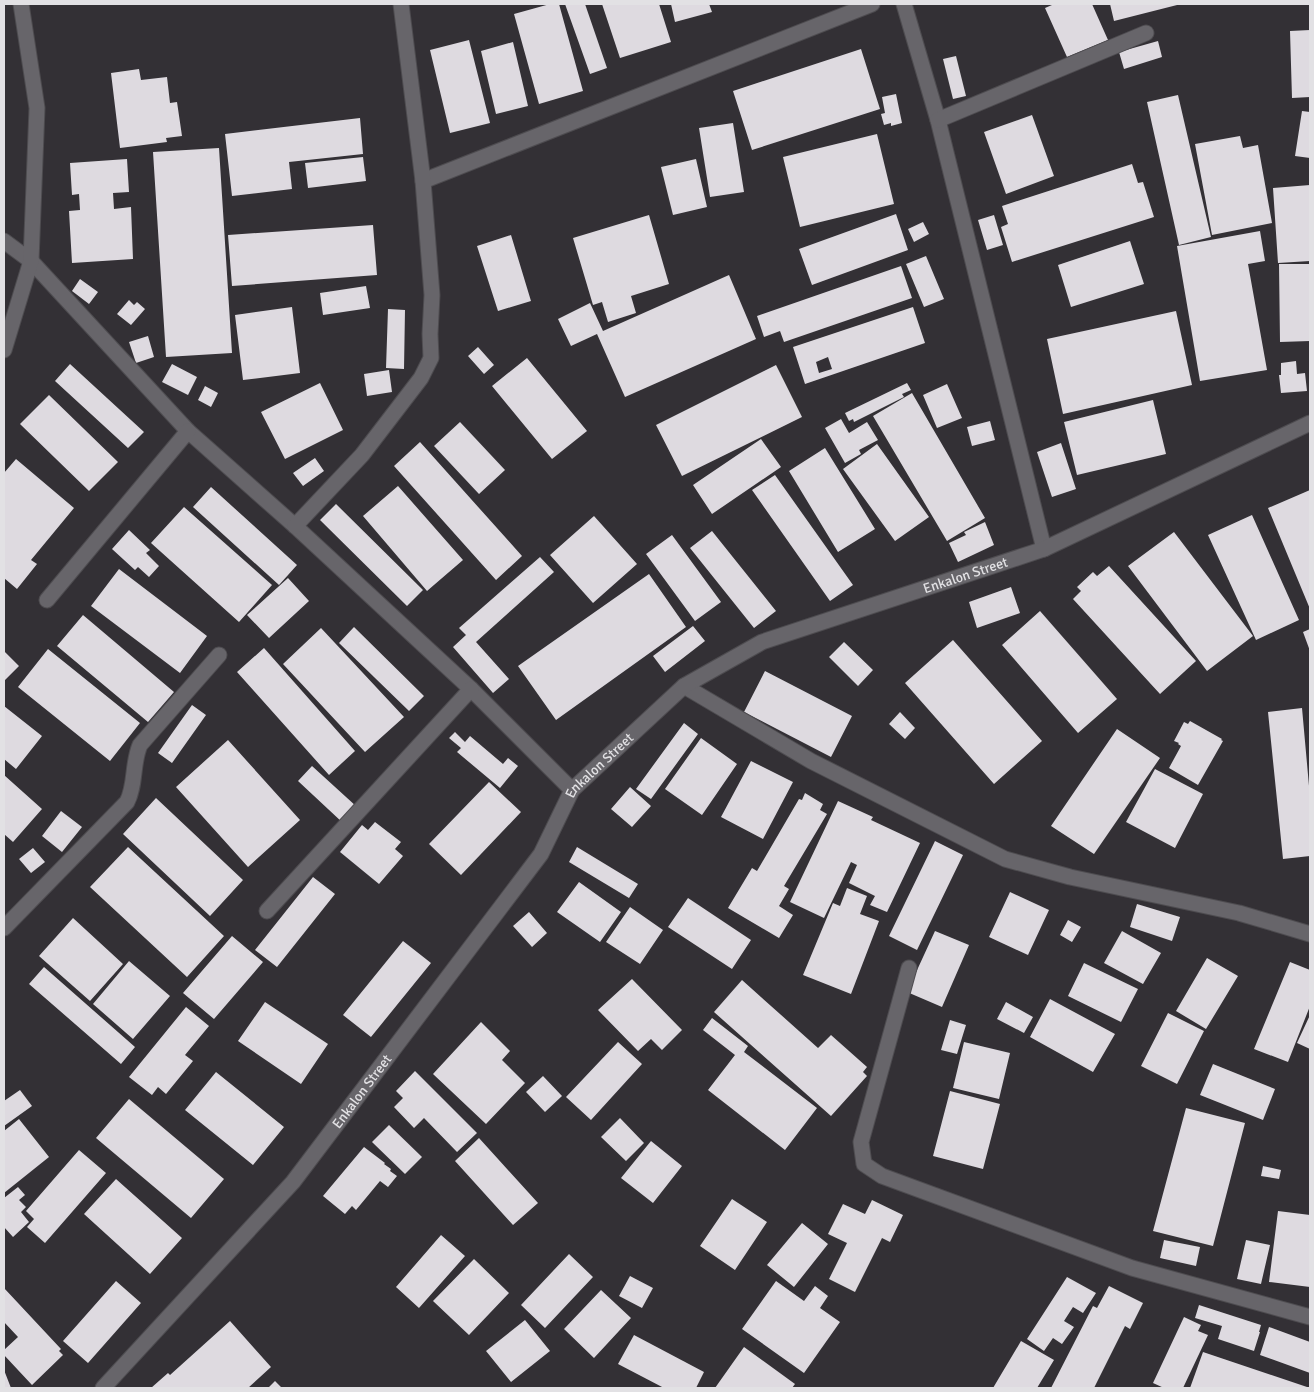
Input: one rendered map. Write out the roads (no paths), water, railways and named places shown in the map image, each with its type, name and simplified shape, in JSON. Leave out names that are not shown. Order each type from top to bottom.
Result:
[{"type":"street","points":[[4,350],[30,260],[37,108],[21,4]]},
{"type":"street","points":[[295,526],[362,455],[421,378],[431,358],[432,295],[423,181],[401,4]]},
{"type":"street","points":[[423,181],[872,4]]},
{"type":"street","points":[[904,4],[938,120],[1044,549]]},
{"type":"street","points":[[938,120],[1146,33]]},
{"type":"street","points":[[4,241],[30,260],[188,431],[295,526],[471,689],[572,790]]},
{"type":"street","name":"Enkalon Street","points":[[103,1388],[293,1182],[541,854],[572,790],[684,686],[762,642],[1044,549],[1310,423]]},
{"type":"street","points":[[47,600],[188,431]]},
{"type":"street","points":[[4,928],[127,802],[131,794],[136,754],[140,745],[219,656]]},
{"type":"street","points":[[684,686],[811,761],[1006,859],[1070,877],[1239,913],[1310,934]]},
{"type":"street","points":[[267,911],[471,689]]},
{"type":"street","points":[[910,968],[861,1142],[864,1164],[882,1176],[1132,1268],[1310,1317]]}]
